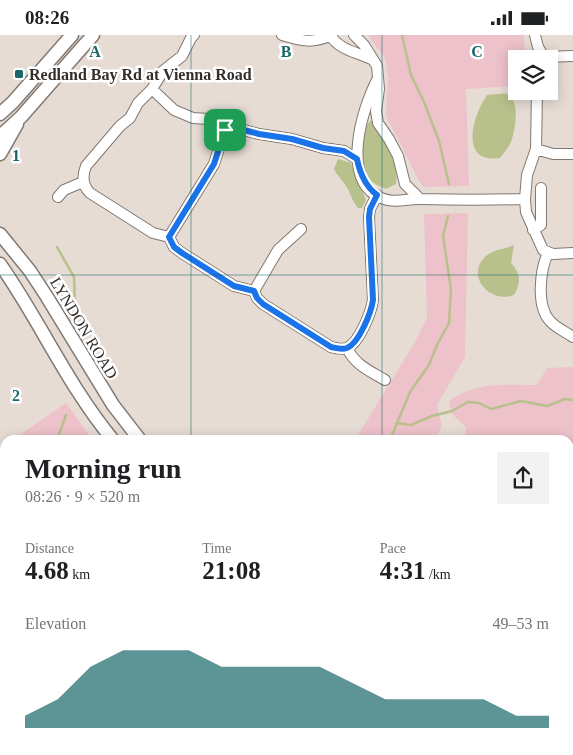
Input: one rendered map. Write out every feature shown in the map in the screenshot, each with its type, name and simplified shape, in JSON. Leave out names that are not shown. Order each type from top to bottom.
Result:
[{"type":"main road","points":[[0,114],[72,35]]},
{"type":"main road","points":[[0,136],[21,117],[93,35]]},
{"type":"main road","points":[[0,154],[21,117]]},
{"type":"main road","name":"LYNDON ROAD","points":[[0,234],[43,290],[112,405],[136,435]]},
{"type":"main road","points":[[0,264],[30,309],[79,395],[109,435]]},
{"type":"street","points":[[194,35],[182,56],[163,71],[152,89],[138,103],[130,118],[120,126],[91,160],[83,174],[83,182],[90,193],[153,233],[169,237],[178,250],[189,258],[234,286],[254,291]]},
{"type":"street","points":[[282,35],[309,42],[331,35],[341,47],[360,53],[374,61]]},
{"type":"street","points":[[354,35],[364,45],[377,69],[379,89],[376,117],[380,127],[398,156],[406,184],[420,199]]},
{"type":"street","points":[[535,35],[539,50]]},
{"type":"street","points":[[558,57],[573,56]]},
{"type":"street","points":[[378,80],[372,91],[357,143],[359,168],[366,185],[377,195],[398,201],[420,199],[524,199]]},
{"type":"street","points":[[152,89],[174,110],[192,118],[208,119],[225,130],[240,129],[292,139],[323,148],[344,151],[357,159]]},
{"type":"street","points":[[537,100],[536,149],[527,175],[524,199],[526,213],[543,250],[548,253],[573,253]]},
{"type":"street","points":[[169,237],[214,164],[225,130]]},
{"type":"street","points":[[344,151],[357,143]]},
{"type":"street","points":[[536,149],[553,154],[573,154]]},
{"type":"street","points":[[58,197],[64,190],[83,182]]},
{"type":"street","points":[[398,201],[406,184]]},
{"type":"street","points":[[533,230],[541,225],[541,188]]},
{"type":"street","points":[[254,291],[257,298],[263,304],[331,347],[347,348],[353,343],[372,310],[369,217],[370,209],[377,195]]},
{"type":"street","points":[[254,291],[278,250],[301,229]]},
{"type":"street","points":[[548,253],[541,273],[542,306],[550,321],[573,337]]},
{"type":"street","points":[[347,348],[359,364],[385,380]]},
{"type":"shaded area","points":[[368,35],[524,35],[525,50],[508,50],[508,86],[466,89],[469,186],[424,187],[418,179],[386,116],[388,77],[385,58]]},
{"type":"shaded area","points":[[507,94],[508,100],[513,100],[514,102],[516,116],[514,131],[511,142],[500,158],[487,158],[478,154],[474,146],[472,136],[474,125],[477,114],[487,95]]},
{"type":"shaded area","points":[[371,120],[393,159],[397,176],[396,184],[386,189],[370,180],[363,164],[362,140]]},
{"type":"shaded area","points":[[338,159],[351,163],[366,200],[362,208],[356,206],[348,189],[334,169]]},
{"type":"shaded area","points":[[468,213],[465,357],[437,405],[442,426],[437,435],[358,435],[415,342],[427,318],[424,214]]},
{"type":"shaded area","points":[[514,245],[511,263],[518,274],[518,286],[514,295],[497,296],[483,287],[479,280],[480,265],[485,257],[492,252]]},
{"type":"shaded area","points":[[573,367],[573,435],[465,435],[466,427],[453,415],[450,409],[450,400],[471,390],[492,385],[537,385],[547,368]]},
{"type":"shaded area","points":[[66,403],[89,435],[19,435]]},
{"type":"waterway","points":[[402,35],[411,75],[439,141],[449,184]]},
{"type":"waterway","points":[[392,435],[410,392],[429,365],[449,323],[451,289],[443,236],[448,216]]},
{"type":"waterway","points":[[57,247],[74,277],[75,307]]},
{"type":"waterway","points":[[396,423],[411,425],[432,416],[452,411],[468,402],[479,403],[491,409],[521,401],[547,406],[565,399],[573,400]]},
{"type":"waterway","points":[[59,435],[66,415]]},
{"type":"place","name":"Redland Bay Rd at Vienna Road","points":[[19,74]]},
{"type":"route","points":[[240,129],[292,139],[323,148],[344,151],[357,159],[366,185],[377,195],[370,209],[369,217],[373,300],[372,310],[367,321],[353,343],[347,348],[331,347],[263,304],[257,298],[254,291],[234,286],[182,253],[172,243],[169,237],[208,176],[225,130],[240,129]]}]
